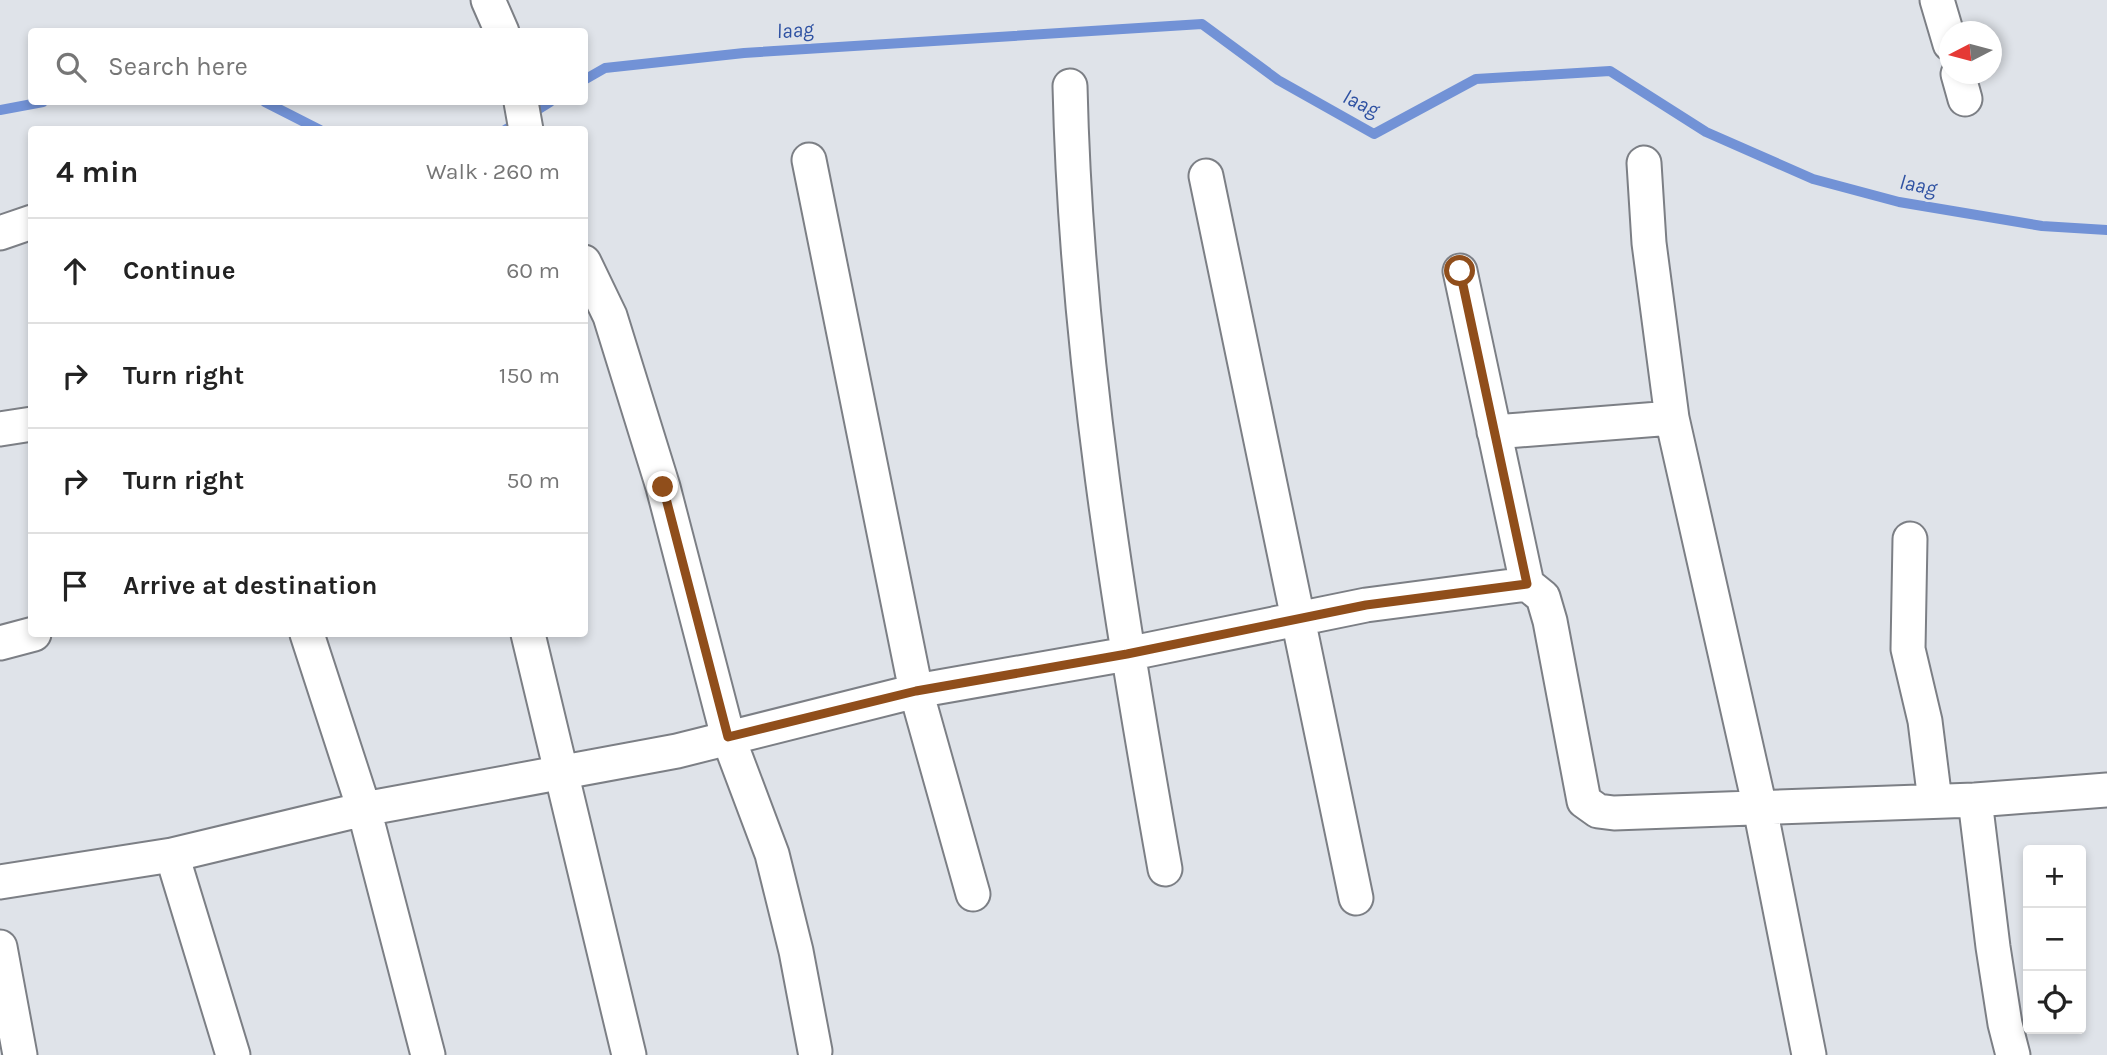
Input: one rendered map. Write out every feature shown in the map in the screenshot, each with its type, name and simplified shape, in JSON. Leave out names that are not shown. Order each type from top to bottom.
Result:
[{"type":"street","points":[[488,0],[500,28]]},
{"type":"street","points":[[1937,0],[1943,21]]},
{"type":"street","points":[[1070,86],[1072,181],[1092,394],[1127,654],[1165,869]]},
{"type":"street","points":[[522,105],[525,126]]},
{"type":"street","points":[[809,160],[916,691],[973,894]]},
{"type":"street","points":[[1644,163],[1649,243],[1672,418],[1760,808],[1809,1055]]},
{"type":"street","points":[[1206,176],[1356,898]]},
{"type":"street","points":[[0,233],[28,223]]},
{"type":"street","points":[[1460,271],[1527,584],[1543,597],[1550,621],[1584,801],[1598,811],[1614,813],[1975,800],[2107,790]]},
{"type":"street","points":[[588,279],[597,317],[663,487],[728,737],[772,854],[796,951],[815,1051]]},
{"type":"street","points":[[1494,432],[1672,418]]},
{"type":"street","points":[[0,429],[28,425]]},
{"type":"street","points":[[1910,539],[1908,649],[1925,720],[1935,801]]},
{"type":"street","points":[[0,882],[172,855],[364,809],[677,751],[916,691],[1127,654],[1366,605],[1527,584]]},
{"type":"street","points":[[0,643],[28,636]]},
{"type":"street","points":[[308,637],[364,809],[428,1055]]},
{"type":"street","points":[[529,637],[629,1055]]},
{"type":"street","points":[[1975,800],[1993,947],[2005,1024],[2013,1055]]},
{"type":"street","points":[[172,855],[233,1055]]},
{"type":"street","points":[[0,947],[20,1055]]},
{"type":"waterway","name":"laag","points":[[588,78],[605,68],[744,53],[1202,24],[1278,80],[1374,134],[1476,79],[1610,71],[1706,132],[1813,179],[1899,202],[2042,226],[2107,230]]},
{"type":"waterway","name":"laag","points":[[0,110],[28,105]]},
{"type":"waterway","name":"laag","points":[[271,105],[312,126]]},
{"type":"waterway","name":"laag","points":[[511,126],[545,105]]},
{"type":"route","points":[[663,487],[728,737],[916,691],[1127,654],[1366,605],[1527,584],[1460,271]]}]
